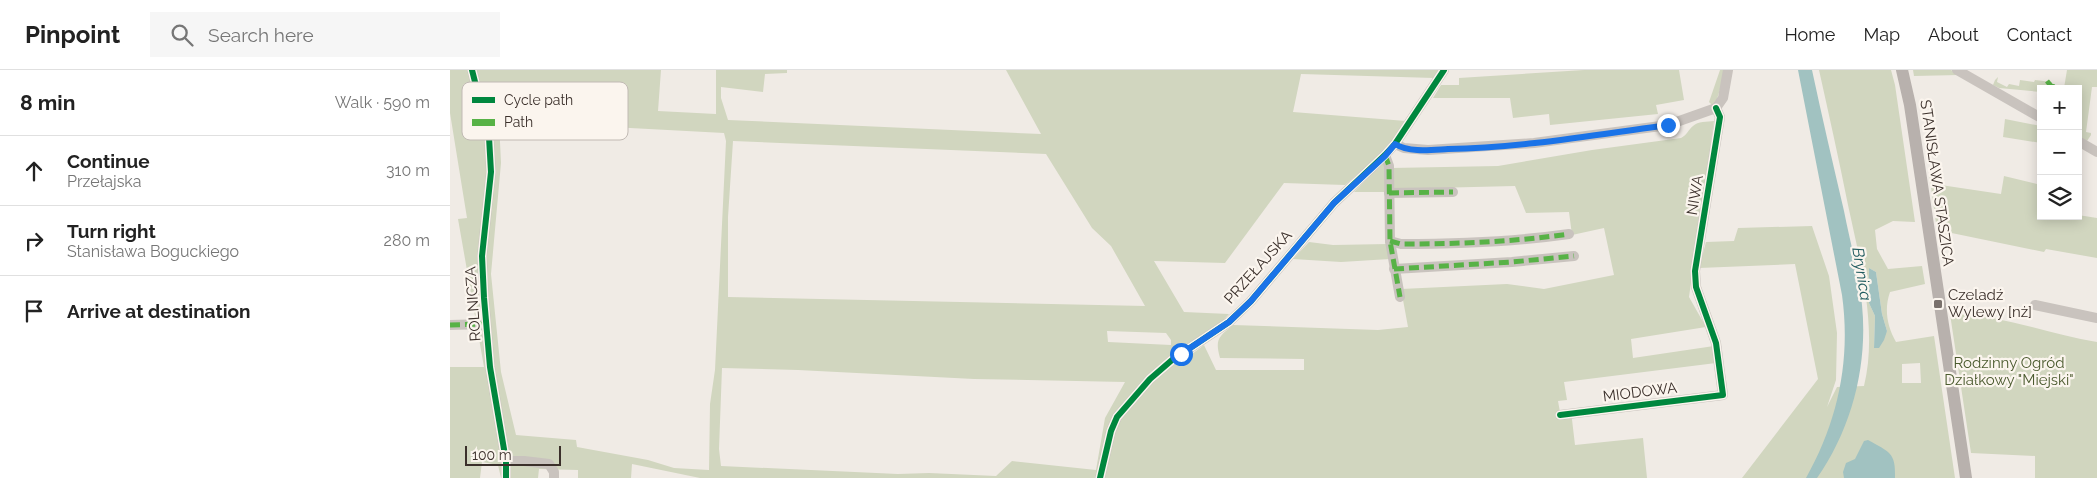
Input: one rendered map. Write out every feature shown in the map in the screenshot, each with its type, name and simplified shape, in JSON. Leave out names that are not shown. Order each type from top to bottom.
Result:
[{"type":"main road","name":"STANISŁAWA STASZICA","points":[[1902,70],[1912,120],[1966,478]]},
{"type":"street","name":"PRZEŁAJSKA","points":[[1100,478],[1111,430],[1117,417],[1150,379],[1172,360],[1229,322],[1251,301],[1334,203],[1385,156],[1444,70]]},
{"type":"street","name":"NIWA","points":[[1723,395],[1716,343],[1696,286],[1695,271],[1720,117],[1716,108],[1723,98],[1728,70]]},
{"type":"street","points":[[1957,70],[2037,116]]},
{"type":"street","points":[[1395,144],[1404,148],[1428,150],[1534,144],[1668,125],[1716,108]]},
{"type":"street","name":"ROLNICZA","points":[[489,140],[491,172],[482,256],[486,324],[495,402],[506,461],[506,478]]},
{"type":"street","points":[[2082,143],[2097,152]]},
{"type":"street","points":[[1385,156],[1388,166],[1390,241],[1400,296]]},
{"type":"street","points":[[1389,193],[1454,192]]},
{"type":"street","points":[[1390,241],[1400,244],[1489,242],[1569,234]]},
{"type":"street","points":[[1394,269],[1512,262],[1574,256]]},
{"type":"street","points":[[2035,305],[2097,318]]},
{"type":"street","points":[[450,325],[486,324]]},
{"type":"street","name":"MIODOWA","points":[[1560,415],[1723,395]]},
{"type":"street","points":[[506,461],[549,464],[554,472],[554,478]]},
{"type":"green space","points":[[450,70],[661,70],[658,111],[716,114],[716,70],[787,70],[787,73],[765,74],[763,92],[721,87],[721,98],[728,120],[1041,134],[1006,70],[1439,70],[1434,78],[1301,74],[1293,112],[1406,121],[1386,150],[1345,185],[1284,183],[1225,263],[1154,261],[1184,312],[1229,314],[1218,326],[1184,348],[1188,357],[1204,345],[1216,370],[1304,370],[1304,359],[1220,358],[1219,339],[1233,325],[1378,330],[1408,327],[1401,289],[1507,284],[1544,289],[1614,275],[1604,228],[1572,235],[1569,212],[1526,213],[1515,186],[1391,189],[1391,168],[1498,166],[1592,150],[1681,138],[1695,124],[1714,121],[1689,297],[1706,327],[1631,339],[1633,358],[1714,346],[1716,363],[1564,382],[1567,400],[1558,401],[1560,412],[1571,411],[1575,445],[1643,438],[1647,478],[700,478],[632,464],[631,478],[578,478],[578,470],[539,469],[538,478],[501,478],[498,465],[482,462],[480,478],[450,478],[450,367],[484,367],[458,219],[467,218],[450,113]],"holes":[[[462,82],[628,82],[628,128],[724,133],[726,141],[715,370],[710,404],[709,470],[674,468],[648,460],[577,447],[576,440],[516,435],[501,372],[491,274],[501,163],[500,140],[462,140]],[[733,141],[1046,154],[1092,228],[1111,246],[1145,306],[728,297],[728,217]],[[1107,331],[1166,333],[1171,340],[1171,345],[1108,342]],[[722,368],[974,379],[1125,382],[1105,418],[1096,470],[1012,461],[996,476],[929,473],[898,474],[721,466],[719,449]]]},
{"type":"green space","points":[[1584,70],[1679,70],[1684,100],[1656,105],[1658,114],[1550,125],[1549,114],[1513,118],[1510,98],[1433,98],[1441,85],[1459,85],[1459,78]]},
{"type":"green space","points":[[1720,70],[1726,70],[1717,99],[1712,105],[1709,102]]},
{"type":"green space","points":[[1819,70],[1891,70],[1895,85],[1915,222],[1893,221],[1875,230],[1877,249],[1888,269],[1922,266],[1925,284],[1890,292],[1887,317],[1890,330],[1896,342],[1934,336],[1955,478],[1742,478],[1818,379],[1795,264],[1699,268],[1706,242],[1734,241],[1738,228],[1812,226],[1829,276],[1837,333],[1836,380],[1827,407],[1837,387],[1864,386],[1869,342],[1866,295],[1858,249]],"holes":[[[1869,268],[1876,272],[1882,314],[1887,331],[1874,348],[1875,316],[1869,303]],[[1920,363],[1921,383],[1902,383],[1902,364]]]},
{"type":"green space","points":[[1913,70],[1951,70],[1959,75],[1914,76]]},
{"type":"green space","points":[[2067,70],[2097,70],[2097,87],[2092,87],[2086,132],[2091,133],[2091,135],[2087,141],[2082,138],[2082,85],[2064,85]]},
{"type":"green space","points":[[1998,77],[1997,82],[2007,87],[2009,84],[2019,86],[2020,80],[2052,82],[2051,85],[2037,85],[2037,92],[1999,88],[1993,85]]},
{"type":"green space","points":[[2005,119],[2037,125],[2037,142],[2003,137]]},
{"type":"green space","points":[[1384,161],[1387,192],[1354,192]]},
{"type":"green space","points":[[1932,172],[1934,184],[2001,194],[2004,176],[2037,184],[2037,220],[2082,220],[2082,216],[2097,218],[2097,258],[2046,249],[2044,252],[1937,230],[1929,173]]},
{"type":"green space","points":[[1309,242],[1333,245],[1388,244],[1390,259],[1341,262],[1293,259]]},
{"type":"green space","name":"Rodzinny Ogród Działkowy \"Miejski\"","points":[[1950,314],[1987,317],[2097,342],[2097,478],[2035,478],[2035,456],[1971,453]]},
{"type":"water","points":[[1798,70],[1812,70],[1857,269],[1862,305],[1862,350],[1860,373],[1855,395],[1840,438],[1817,478],[1806,478],[1817,456],[1834,412],[1843,366],[1845,343],[1844,319],[1842,295]]},
{"type":"water","points":[[1869,268],[1876,272],[1882,314],[1887,331],[1879,348],[1874,348],[1875,316],[1869,303]]},
{"type":"water","points":[[1868,440],[1890,454],[1894,463],[1895,478],[1844,478],[1843,472],[1846,463],[1855,459],[1864,441]]},
{"type":"marked path","points":[[2047,81],[2050,85]]},
{"type":"marked path","points":[[1385,155],[1389,166],[1390,241],[1400,297]]},
{"type":"marked path","points":[[1389,193],[1453,192]]},
{"type":"marked path","points":[[1390,241],[1401,244],[1464,243],[1506,241],[1569,234]]},
{"type":"marked path","points":[[1394,269],[1512,262],[1574,256]]},
{"type":"marked path","points":[[450,325],[486,324]]},
{"type":"cycle path","points":[[472,70],[475,82]]},
{"type":"cycle path","points":[[1100,478],[1111,431],[1117,417],[1150,379],[1172,360],[1229,322],[1251,301],[1334,203],[1395,144],[1444,70]]},
{"type":"cycle path","points":[[1560,415],[1723,395],[1716,343],[1696,287],[1695,271],[1720,117],[1716,108]]},
{"type":"cycle path","points":[[489,140],[491,172],[482,256],[484,298],[490,367],[506,461],[506,478]]},
{"type":"place","name":"Czeladź Wylewy [nż]","points":[[1938,304]]},
{"type":"route","points":[[1181,354],[1229,322],[1251,301],[1334,203],[1385,156],[1395,144],[1404,148],[1428,150],[1534,144],[1668,125]]},
{"type":"water label","name":"Brynica","points":[[1862,274]]}]
